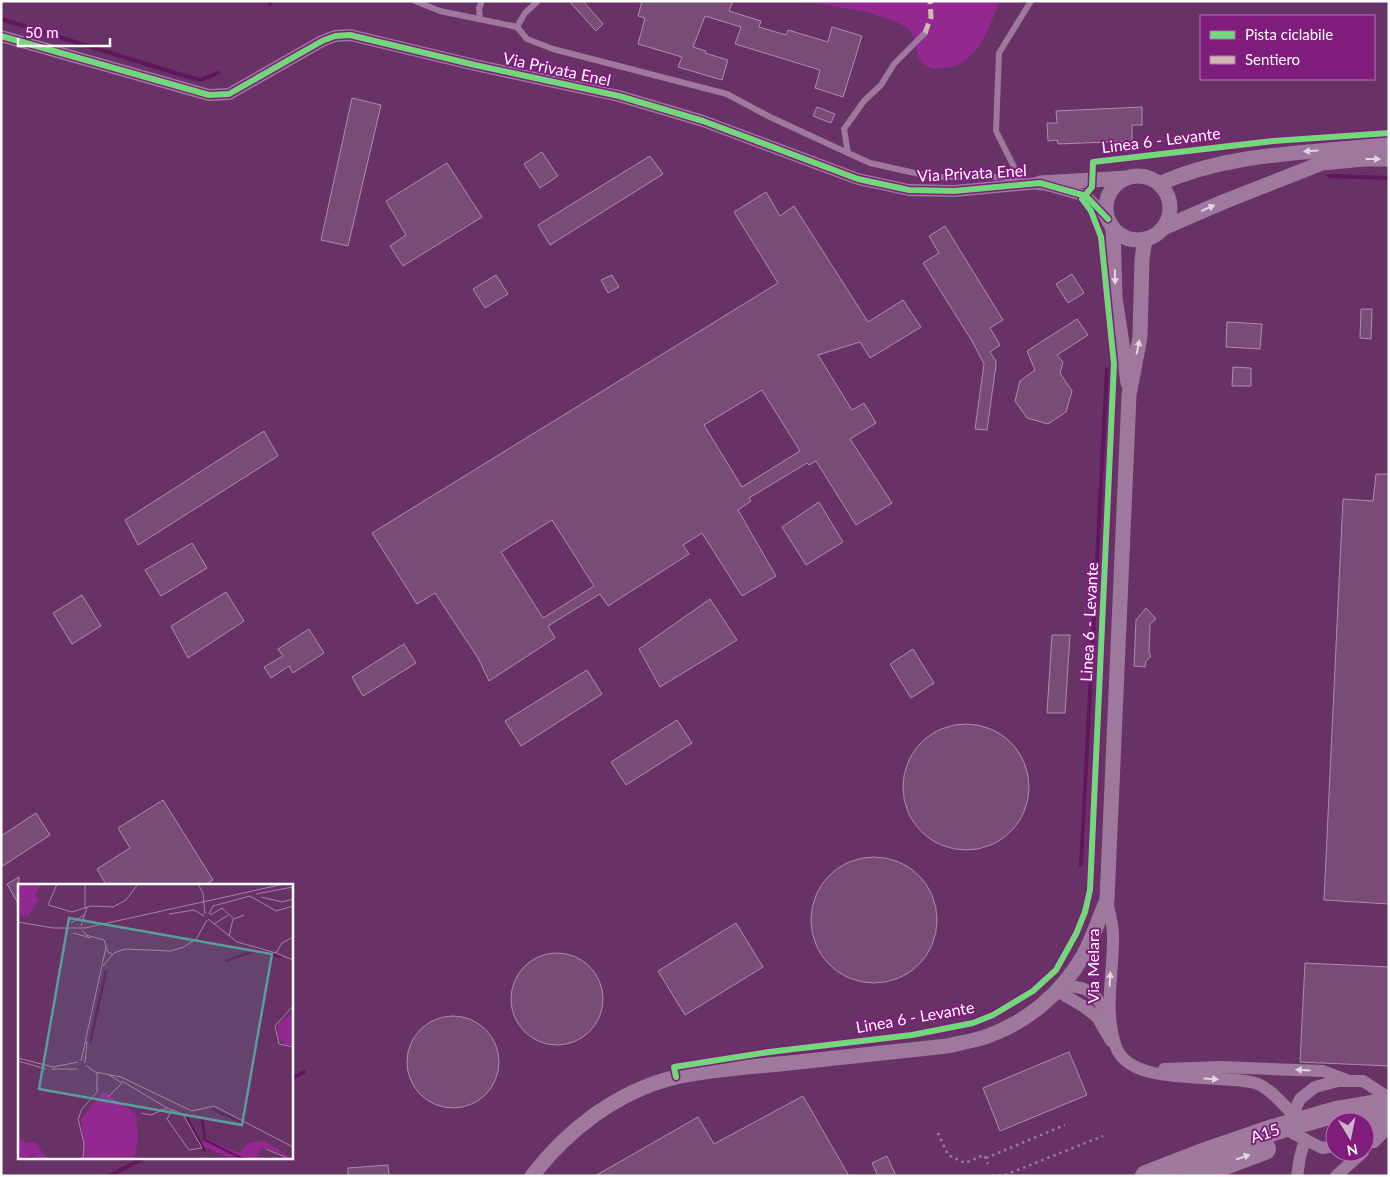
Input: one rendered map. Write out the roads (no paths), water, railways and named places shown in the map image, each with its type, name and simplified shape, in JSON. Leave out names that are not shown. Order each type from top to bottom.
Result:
[{"type":"highway","name":"A15","points":[[1146,1176],[1201,1166],[1336,1112],[1388,1098]]},
{"type":"highway","points":[[1375,1135],[1388,1126]]},
{"type":"highway","name":"A15","points":[[1275,1138],[1325,1130]]},
{"type":"street","name":"Via Privata Enel","points":[[1,36],[209,95],[220,96],[229,94],[248,84],[322,41],[335,36],[350,35],[475,65],[619,96],[703,121],[858,179],[909,190],[954,190],[1021,180],[1040,183],[1086,196],[1111,224]]},
{"type":"street","points":[[1159,184],[1172,178],[1215,165],[1257,157],[1389,144]]},
{"type":"street","points":[[1111,224],[1128,238],[1145,239],[1155,235],[1163,228],[1223,202],[1322,163],[1389,159]]},
{"type":"street","points":[[1040,183],[1139,176],[1150,178],[1159,184],[1167,194],[1170,205],[1169,217],[1163,228]]},
{"type":"street","points":[[1128,178],[1117,184],[1110,194],[1106,206],[1111,224],[1115,297],[1130,395]]},
{"type":"street","points":[[1130,395],[1140,337],[1142,259],[1145,239]]},
{"type":"street","name":"Via Melara","points":[[1117,1049],[1111,1027],[1109,1001],[1113,933],[1107,900],[1130,395]]},
{"type":"street","points":[[532,1176],[562,1142],[589,1118],[624,1097],[653,1084],[676,1077],[718,1070],[948,1046],[985,1037],[1013,1024],[1038,1009],[1059,988],[1083,956],[1107,900]]},
{"type":"street","points":[[1059,988],[1076,986],[1094,994],[1102,1005],[1111,1027]]},
{"type":"street","points":[[1059,988],[1097,1017],[1121,1056],[1136,1067],[1161,1074],[1258,1084],[1280,1100],[1292,1114],[1294,1134],[1322,1148],[1325,1148]]},
{"type":"street","points":[[1146,1069],[1221,1067],[1323,1071],[1350,1081]]},
{"type":"street","points":[[1292,1114],[1300,1100],[1315,1087],[1338,1081],[1363,1081],[1388,1098],[1388,1126]]},
{"type":"street","points":[[1297,1176],[1305,1140]]},
{"type":"street","points":[[1336,1176],[1348,1162]]},
{"type":"lane","points":[[414,1],[440,11],[517,27],[526,39],[554,49],[727,94],[770,117],[870,163],[933,177],[1021,180],[996,131],[999,53],[1031,1]]},
{"type":"lane","points":[[480,19],[479,8],[482,1]]},
{"type":"lane","points":[[517,27],[525,13],[538,1]]},
{"type":"lane","points":[[848,154],[844,129],[864,102],[881,85],[894,64],[924,33]]},
{"type":"waterway","points":[[1,19],[200,80],[218,73]]},
{"type":"waterway","points":[[1329,176],[1389,178]]},
{"type":"waterway","points":[[1081,865],[1107,369]]},
{"type":"waterway","points":[[292,1078],[304,1072]]},
{"type":"waterway","points":[[109,1176],[140,1160]]}]
